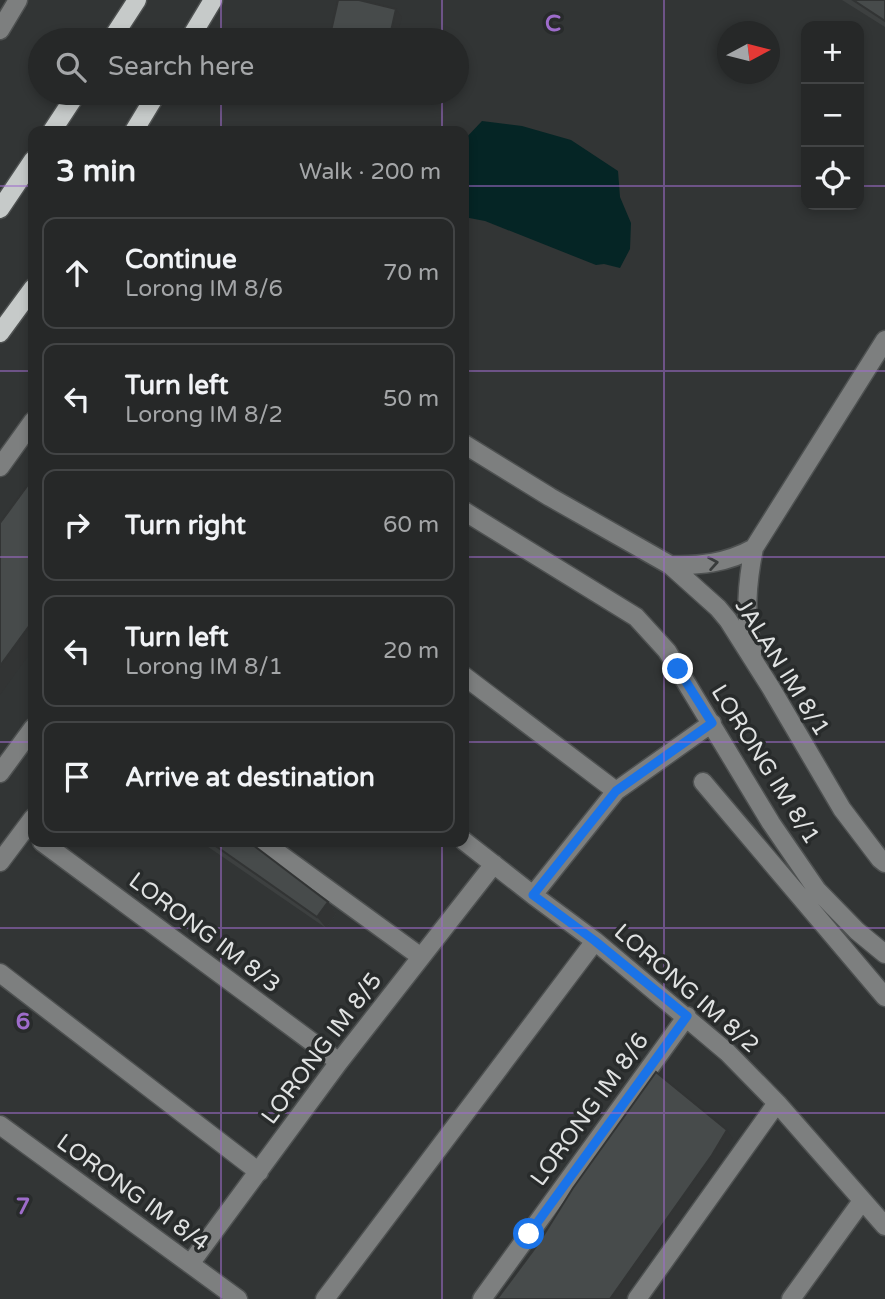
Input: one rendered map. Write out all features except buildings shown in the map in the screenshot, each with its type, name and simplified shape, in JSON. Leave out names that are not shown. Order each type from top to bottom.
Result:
[{"type":"main road","points":[[119,28],[137,0]]},
{"type":"main road","points":[[196,28],[213,0]]},
{"type":"main road","points":[[55,126],[69,105]]},
{"type":"main road","points":[[137,126],[150,105]]},
{"type":"main road","points":[[0,209],[28,168]]},
{"type":"main road","points":[[0,333],[28,295]]},
{"type":"street","points":[[0,30],[18,0]]},
{"type":"street","points":[[0,192],[28,166]]},
{"type":"street","points":[[760,671],[749,637],[746,612],[754,548],[885,340]]},
{"type":"street","points":[[0,467],[28,428]]},
{"type":"street","name":"JALAN IM 8/1","points":[[469,447],[670,565],[718,608],[760,671],[842,809],[885,863]]},
{"type":"street","name":"LORONG IM 8/1","points":[[469,514],[636,617],[667,651],[771,823],[817,890],[857,931],[885,954]]},
{"type":"street","points":[[670,565],[694,566],[718,562],[742,555],[754,548]]},
{"type":"street","points":[[469,681],[616,791]]},
{"type":"street","points":[[533,895],[616,791],[712,723]]},
{"type":"street","points":[[0,773],[28,735]]},
{"type":"street","points":[[703,782],[885,997]]},
{"type":"street","points":[[0,862],[28,829]]},
{"type":"street","name":"LORONG IM 8/2","points":[[469,845],[595,941],[727,1052],[777,1103],[885,1226]]},
{"type":"street","name":"LORONG IM 8/3","points":[[49,847],[339,1062]]},
{"type":"street","points":[[270,847],[421,957]]},
{"type":"street","name":"LORONG IM 8/5","points":[[190,1264],[339,1062],[494,864]]},
{"type":"street","points":[[325,1299],[595,941]]},
{"type":"street","points":[[0,972],[259,1172]]},
{"type":"street","name":"LORONG IM 8/6","points":[[482,1299],[687,1016]]},
{"type":"street","points":[[637,1299],[777,1103]]},
{"type":"street","name":"LORONG IM 8/4","points":[[0,1125],[238,1299]]},
{"type":"street","points":[[791,1299],[862,1201]]},
{"type":"water","points":[[482,121],[522,126],[571,140],[618,171],[620,197],[631,223],[630,249],[620,268],[596,265],[485,221],[469,218],[469,135]]},
{"type":"route","points":[[529,1234],[687,1016],[595,941],[533,895],[616,791],[712,723],[678,669]]}]
